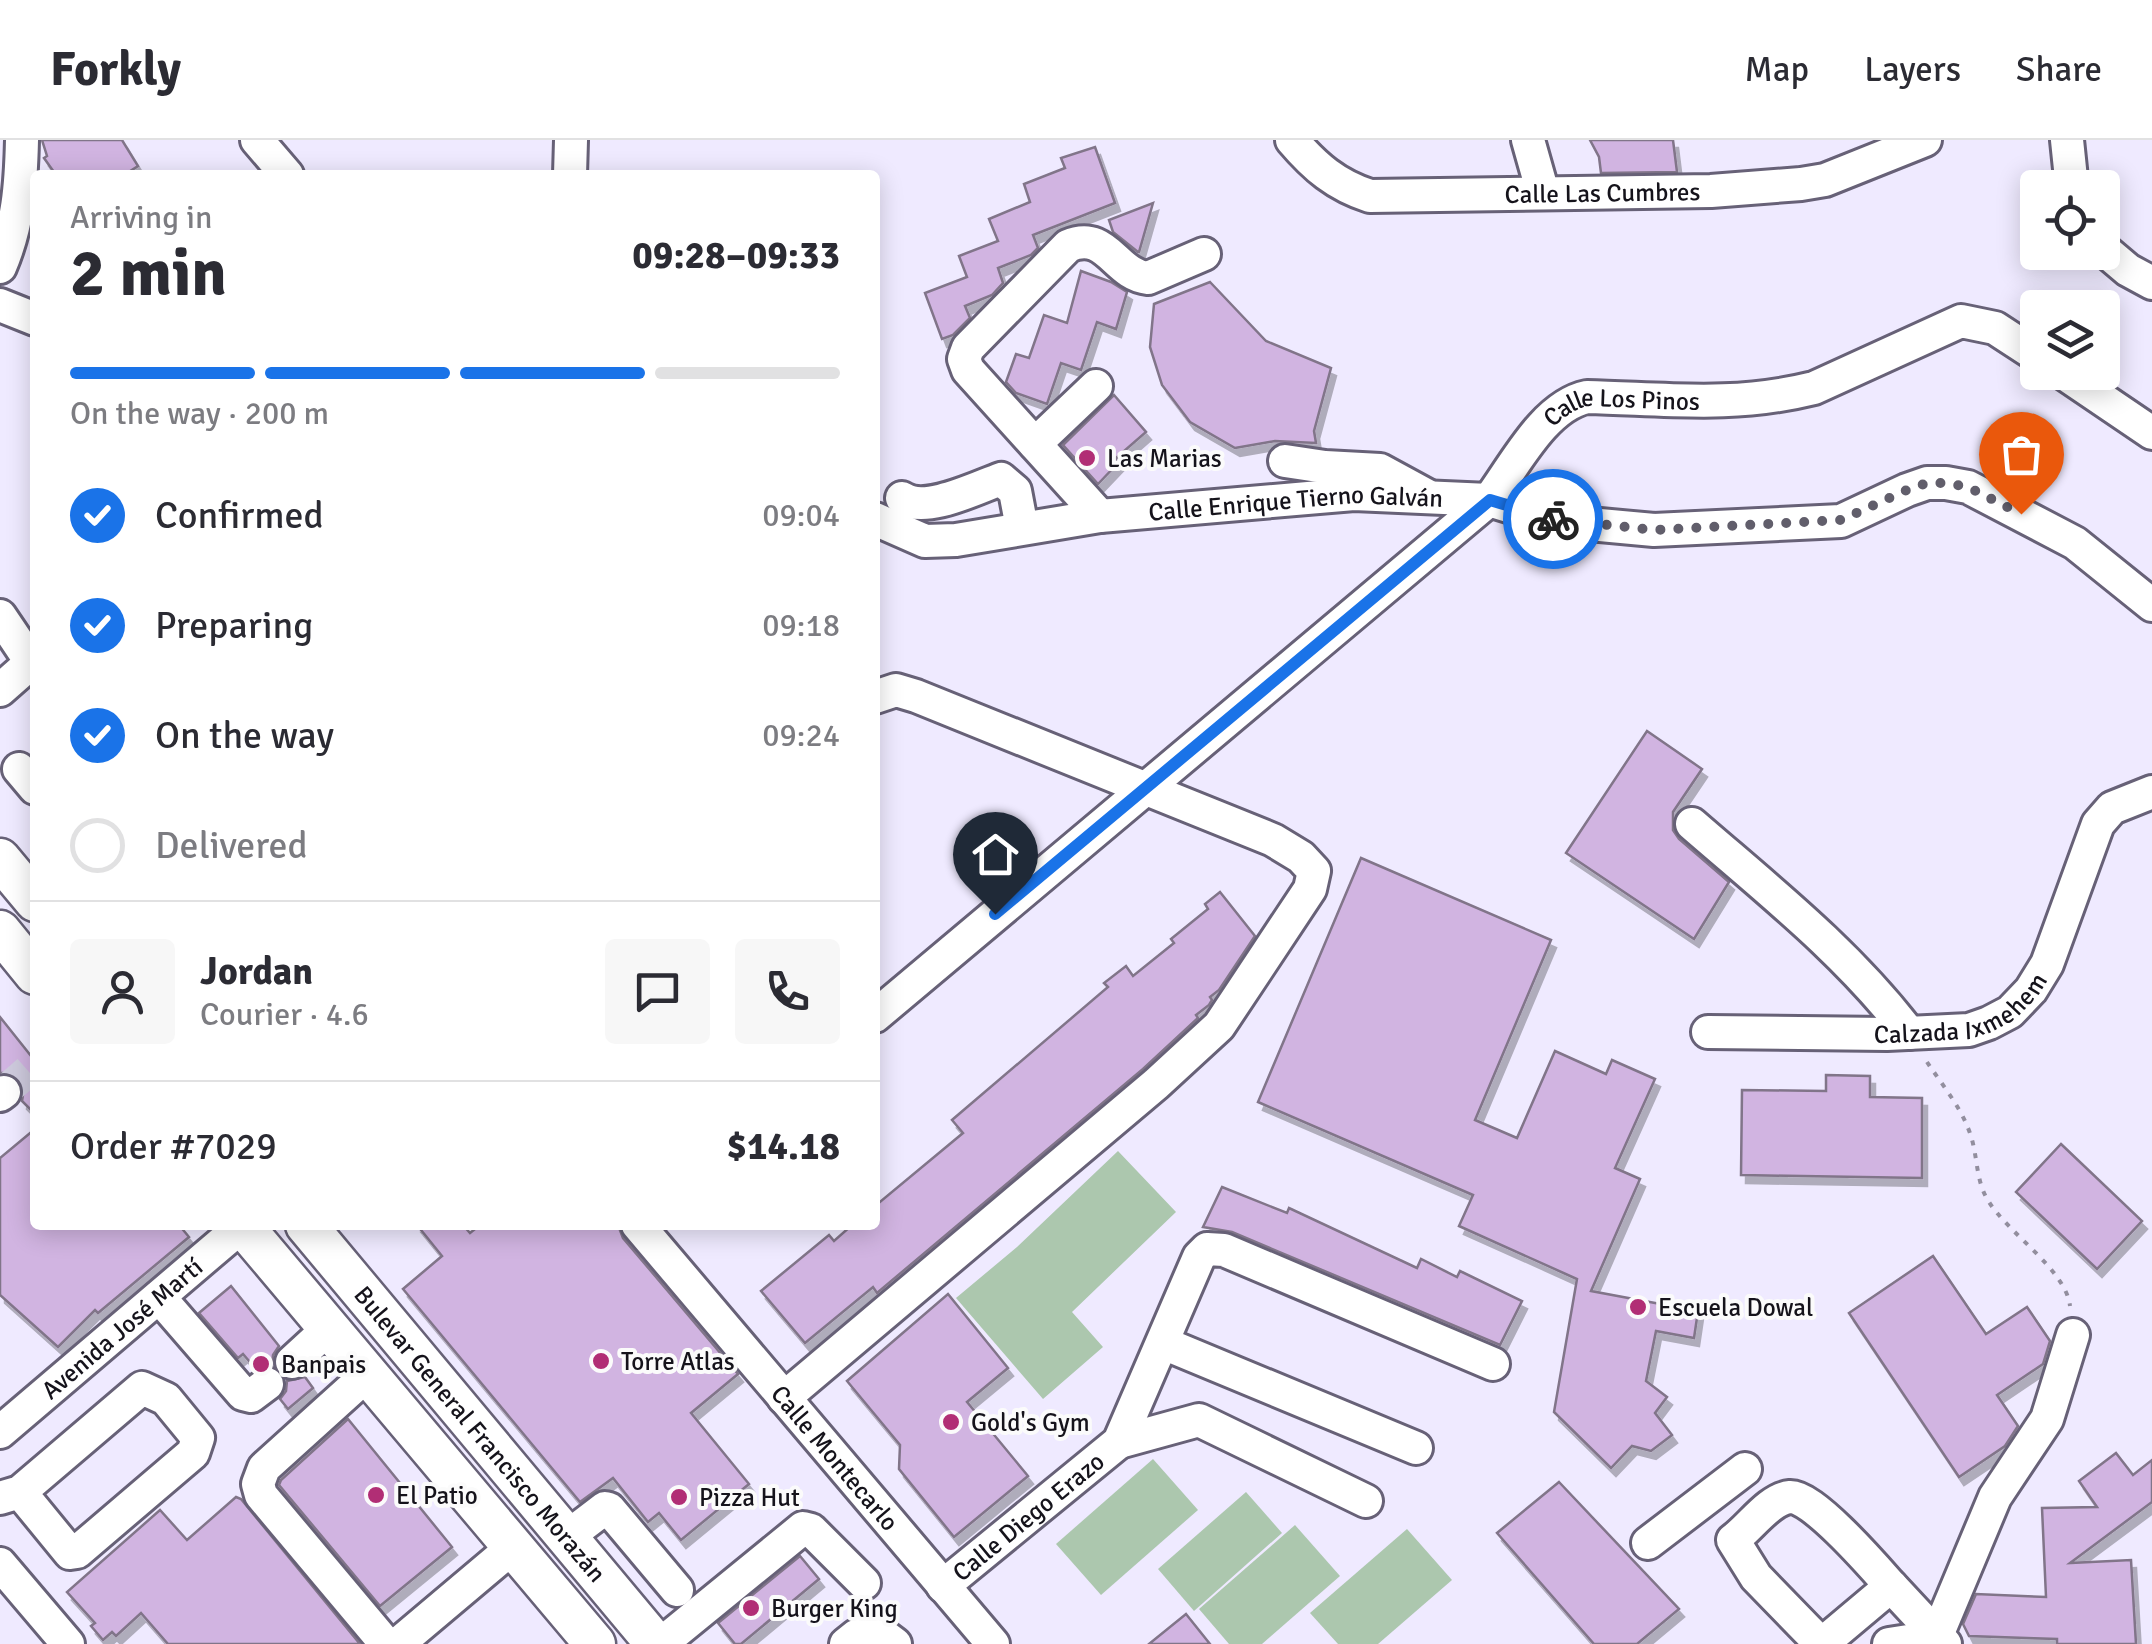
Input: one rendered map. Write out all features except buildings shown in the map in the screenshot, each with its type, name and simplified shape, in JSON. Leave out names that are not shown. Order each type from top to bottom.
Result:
[{"type":"main road","name":"Bulevar General Francisco Morazán","points":[[247,1230],[594,1644]]},
{"type":"main road","name":"Bulevar General Francisco Morazán","points":[[310,1230],[658,1644]]},
{"type":"street","points":[[0,267],[11,241],[22,188],[22,140]]},
{"type":"street","points":[[257,140],[284,170]]},
{"type":"street","points":[[570,170],[571,140]]},
{"type":"street","name":"Calle Las Cumbres","points":[[1292,140],[1312,164],[1343,187],[1370,196],[1711,191],[1801,184],[1824,180],[1925,140]]},
{"type":"street","points":[[1528,140],[1544,193]]},
{"type":"street","points":[[2067,140],[2070,170]]},
{"type":"street","points":[[1100,516],[968,370],[964,359],[968,348],[1068,246],[1082,240],[1096,244],[1138,277],[1148,278],[1204,254]]},
{"type":"street","points":[[2120,263],[2152,283]]},
{"type":"street","points":[[0,304],[30,317]]},
{"type":"street","name":"Calle Los Pinos","points":[[880,1012],[1490,500],[1553,412],[1569,401],[1587,396],[1713,403],[1788,394],[1814,388],[1961,321],[1994,328],[2020,345]]},
{"type":"street","points":[[1034,444],[1096,386]]},
{"type":"street","points":[[2089,390],[2152,433]]},
{"type":"street","points":[[1285,461],[1325,468],[1380,470],[1430,498]]},
{"type":"street","points":[[902,498],[917,505],[926,504],[1001,479],[1015,490],[1022,528]]},
{"type":"street","name":"Calle Enrique Tierno Galván","points":[[880,520],[925,541],[956,540],[1100,516],[1354,494],[1490,500],[1557,521],[1654,530],[1841,520],[1907,490],[1927,483],[1946,483],[1968,487],[2075,542],[2152,606]]},
{"type":"street","points":[[0,616],[27,656],[25,668],[0,690]]},
{"type":"street","points":[[784,1398],[1156,1084],[1219,1026],[1310,889],[1314,871],[1301,856],[1272,840],[1144,787],[916,696],[896,690],[880,695]]},
{"type":"street","name":"Calzada Ixmehem","points":[[1708,1032],[1969,1030],[2010,1012],[2031,990],[2047,964],[2098,824],[2112,808],[2152,792]]},
{"type":"street","points":[[1692,824],[1839,952],[1908,1032]]},
{"type":"street","name":"Avenida José Martí","points":[[0,1432],[237,1230]]},
{"type":"street","name":"Calle Montecarlo","points":[[642,1230],[992,1644]]},
{"type":"street","name":"Calle Diego Erazo","points":[[943,1586],[1119,1442],[1199,1256],[1207,1249],[1224,1250],[1493,1364]]},
{"type":"street","points":[[159,1297],[243,1394],[251,1396],[329,1328]]},
{"type":"street","points":[[1940,1640],[1995,1497],[2047,1419],[2073,1335]]},
{"type":"street","points":[[1163,1342],[1416,1448]]},
{"type":"street","points":[[368,1374],[264,1468],[258,1484],[261,1494],[386,1644]]},
{"type":"street","points":[[142,1388],[166,1399],[198,1438],[193,1453],[77,1552],[70,1553],[10,1495],[142,1388]]},
{"type":"street","points":[[1119,1442],[1199,1420],[1366,1500]]},
{"type":"street","points":[[1648,1543],[1745,1469]]},
{"type":"street","points":[[1733,1540],[1773,1504],[1791,1497],[1804,1501],[1900,1594],[1940,1640]]},
{"type":"street","points":[[1704,1501],[1756,1578],[1829,1638],[1856,1633],[1889,1644],[1940,1640]]},
{"type":"street","points":[[567,1537],[605,1508],[609,1509],[676,1590]]},
{"type":"street","points":[[658,1644],[803,1528],[810,1530],[864,1583]]},
{"type":"street","points":[[398,1644],[513,1547]]},
{"type":"street","points":[[0,1564],[68,1644]]},
{"type":"street","points":[[1829,1638],[1900,1594]]},
{"type":"street","points":[[846,1644],[875,1628],[895,1644]]},
{"type":"path","points":[[1908,1032],[1967,1125],[1978,1157],[1976,1178],[1990,1204],[2056,1276],[2069,1298],[2073,1335]]},
{"type":"green space","points":[[1118,1151],[1176,1212],[1072,1312],[1103,1347],[1043,1399],[956,1298],[1017,1247]]},
{"type":"green space","points":[[1153,1459],[1198,1510],[1101,1595],[1056,1544]]},
{"type":"green space","points":[[1246,1492],[1282,1533],[1194,1611],[1158,1569]]},
{"type":"green space","points":[[1295,1525],[1340,1576],[1262,1644],[1229,1644],[1199,1609]]},
{"type":"green space","points":[[1407,1529],[1452,1580],[1378,1644],[1338,1644],[1310,1613]]},
{"type":"tunnel","points":[[4,1092],[30,1069]]},
{"type":"way so far","points":[[1553,519],[1654,530],[1841,520],[1927,483],[1968,487],[2021,514]]},
{"type":"place","name":"Las Marias","points":[[1087,458]]},
{"type":"place","name":"Escuela Dowal","points":[[1638,1307]]},
{"type":"place","name":"Torre Atlas","points":[[601,1361]]},
{"type":"place","name":"Banpais","points":[[261,1364]]},
{"type":"place","name":"Gold's Gym","points":[[951,1422]]},
{"type":"place","name":"El Patio","points":[[376,1495]]},
{"type":"place","name":"Pizza Hut","points":[[679,1497]]},
{"type":"place","name":"Burger King","points":[[751,1608]]},
{"type":"route","points":[[995,914],[1490,500],[1553,519]]}]
